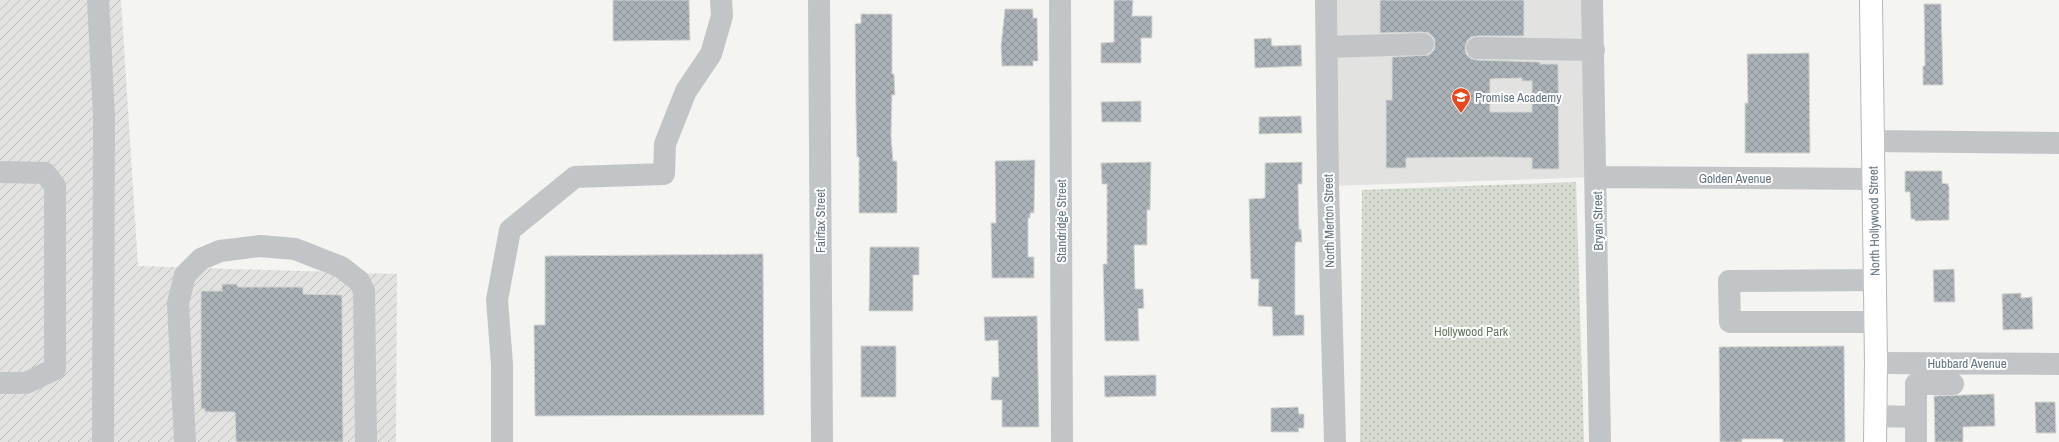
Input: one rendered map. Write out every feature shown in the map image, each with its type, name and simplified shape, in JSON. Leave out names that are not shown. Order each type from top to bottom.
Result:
[{"type":"main road","name":"North Hollywood Street","points":[[1870,0],[1876,363],[1875,442]]},
{"type":"street","points":[[98,0],[104,116],[103,442]]},
{"type":"street","points":[[502,442],[502,364],[497,300],[510,230],[575,177],[664,174],[666,144],[686,91],[711,54],[722,16],[721,0]]},
{"type":"street","name":"Fairfax Street","points":[[819,0],[822,442]]},
{"type":"street","name":"Standridge Street","points":[[1060,0],[1062,442]]},
{"type":"street","name":"North Merton Street","points":[[1326,0],[1328,186],[1335,442]]},
{"type":"street","name":"Bryan Street","points":[[1592,0],[1597,177],[1600,442]]},
{"type":"street","points":[[1327,47],[1423,44]]},
{"type":"street","points":[[1477,48],[1594,50]]},
{"type":"street","points":[[1873,141],[2059,144]]},
{"type":"street","points":[[0,172],[45,173],[55,186],[55,369],[26,382],[0,383]]},
{"type":"street","name":"Golden Avenue","points":[[1597,177],[1873,179]]},
{"type":"street","points":[[185,442],[178,303],[185,275],[201,259],[220,251],[260,246],[294,248],[341,267],[359,281],[364,291],[366,442]]},
{"type":"street","points":[[1875,280],[1729,281],[1730,322],[1875,322]]},
{"type":"street","name":"Hubbard Avenue","points":[[1876,363],[2059,364]]},
{"type":"street","points":[[1916,442],[1916,384],[1953,384]]},
{"type":"street","points":[[1875,416],[1916,417]]},
{"type":"shaded area","points":[[0,0],[121,0],[138,266],[397,274],[396,442],[0,442]]},
{"type":"shaded area","name":"Promise Academy","points":[[1326,0],[1592,0],[1597,177],[1328,186]]},
{"type":"green space","name":"Hollywood Park","points":[[1576,182],[1584,442],[1360,442],[1362,190]]},
{"type":"building","points":[[613,0],[689,0],[690,40],[613,41]]},
{"type":"building","points":[[1114,0],[1133,0],[1132,16],[1152,16],[1152,38],[1141,38],[1141,63],[1101,63],[1101,43],[1114,42]]},
{"type":"building","points":[[1380,0],[1524,0],[1524,36],[1471,37],[1467,41],[1465,48],[1466,54],[1470,58],[1476,60],[1558,64],[1559,169],[1532,169],[1532,158],[1495,157],[1406,158],[1406,168],[1386,168],[1386,100],[1392,100],[1392,57],[1429,55],[1434,50],[1435,43],[1434,38],[1429,33],[1380,33]],"holes":[[[1522,78],[1522,81],[1532,81],[1532,112],[1490,112],[1490,79]]]},
{"type":"building","points":[[1924,4],[1941,4],[1943,85],[1923,85],[1923,66],[1925,66]]},
{"type":"building","points":[[1005,9],[1033,9],[1033,18],[1037,18],[1038,61],[1033,61],[1033,66],[1002,66],[1001,46]]},
{"type":"building","points":[[861,14],[892,14],[892,74],[894,74],[895,95],[892,95],[891,136],[893,161],[897,161],[897,213],[859,213],[855,24],[861,23]]},
{"type":"building","points":[[1271,38],[1272,46],[1301,45],[1302,66],[1255,68],[1254,39]]},
{"type":"building","points":[[1809,53],[1810,153],[1745,153],[1745,103],[1748,103],[1747,54]]},
{"type":"building","points":[[1141,101],[1141,122],[1102,122],[1101,102]]},
{"type":"building","points":[[1301,116],[1302,133],[1259,134],[1259,117]]},
{"type":"building","points":[[1035,160],[1034,213],[1030,213],[1030,218],[1028,218],[1028,257],[1034,257],[1034,278],[992,278],[991,223],[996,223],[995,161]]},
{"type":"building","points":[[1151,162],[1150,210],[1147,210],[1147,245],[1134,245],[1135,289],[1143,289],[1144,308],[1138,309],[1139,341],[1105,341],[1103,264],[1107,264],[1107,184],[1102,184],[1101,163]]},
{"type":"building","points":[[1302,162],[1302,184],[1298,184],[1299,230],[1301,229],[1302,242],[1296,242],[1295,247],[1295,315],[1304,315],[1304,335],[1273,336],[1272,307],[1258,306],[1259,279],[1251,279],[1249,199],[1265,198],[1265,163]]},
{"type":"building","points":[[1905,171],[1942,171],[1942,183],[1948,184],[1949,188],[1949,220],[1915,221],[1915,219],[1911,219],[1910,192],[1905,192]]},
{"type":"building","points":[[870,247],[919,247],[919,275],[913,275],[913,311],[869,311]]},
{"type":"building","points":[[763,254],[764,415],[535,416],[534,325],[545,325],[545,256]]},
{"type":"building","points":[[1954,269],[1955,302],[1934,302],[1933,270]]},
{"type":"building","points":[[222,284],[237,284],[238,287],[303,287],[303,294],[342,295],[343,442],[236,442],[235,412],[205,412],[205,409],[201,409],[201,291],[222,291]]},
{"type":"building","points":[[2021,293],[2021,298],[2032,297],[2033,329],[2003,330],[2002,294]]},
{"type":"building","points":[[1037,316],[1039,427],[1002,427],[1002,400],[991,400],[992,377],[999,377],[998,340],[985,341],[984,317]]},
{"type":"building","points":[[861,346],[896,346],[896,397],[861,397]]},
{"type":"building","points":[[1844,346],[1845,442],[1783,442],[1783,439],[1742,439],[1742,442],[1720,442],[1719,347]]},
{"type":"building","points":[[1156,375],[1156,396],[1105,397],[1104,376]]},
{"type":"building","points":[[1994,394],[1995,426],[1963,427],[1963,442],[1935,442],[1934,396]]},
{"type":"building","points":[[2035,402],[2055,402],[2056,433],[2036,433]]},
{"type":"building","points":[[1298,407],[1299,414],[1304,414],[1304,428],[1298,428],[1299,432],[1271,432],[1271,408]]},
{"type":"place","name":"Promise Academy","points":[[1461,114]]}]
